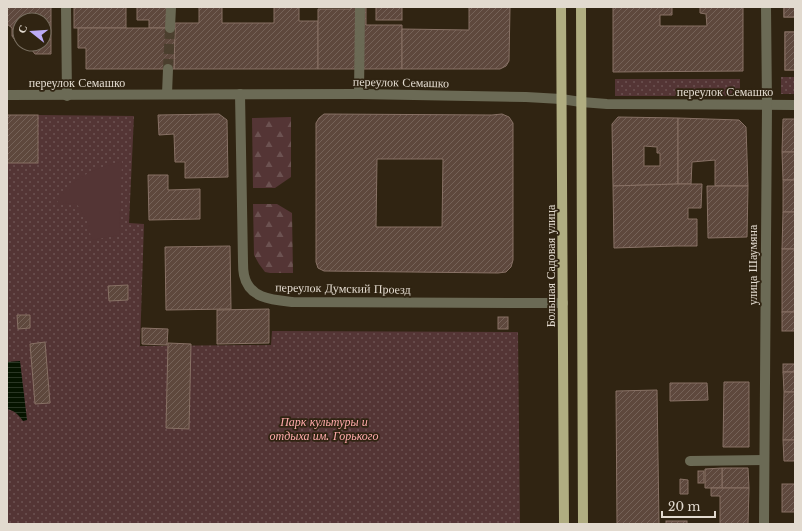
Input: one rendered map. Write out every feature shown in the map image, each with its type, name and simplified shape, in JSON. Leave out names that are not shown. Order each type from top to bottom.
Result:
[{"type":"main road","name":"Большая Садовая улица","points":[[561,7],[564,524]]},
{"type":"main road","points":[[581,7],[583,524]]},
{"type":"street","points":[[66,7],[67,96]]},
{"type":"street","points":[[170,7],[170,28]]},
{"type":"street","points":[[359,94],[360,7]]},
{"type":"street","name":"улица Шаумяна","points":[[764,524],[767,104],[766,7]]},
{"type":"street","points":[[167,94],[168,69]]},
{"type":"street","name":"переулок Думский Проезд","points":[[240,94],[242,262],[244,275],[249,288],[257,295],[269,299],[293,302],[563,303]]},
{"type":"street","name":"переулок Семашко","points":[[7,95],[359,94],[561,99],[607,104],[795,105]]},
{"type":"street","points":[[690,461],[764,460]]},
{"type":"green space","points":[[781,77],[795,77],[795,94],[781,94]]},
{"type":"green space","points":[[615,79],[740,79],[740,96],[615,96]]},
{"type":"green space","name":"Парк культуры и отдыха им. Горького","points":[[38,115],[134,116],[129,223],[144,224],[140,346],[271,345],[272,331],[518,332],[520,524],[7,524],[7,163],[38,163]]},
{"type":"green space","points":[[291,117],[291,177],[275,188],[253,188],[252,118]]},
{"type":"green space","points":[[122,161],[119,235],[92,240],[87,221],[77,204],[57,203],[63,194],[77,180],[102,167]]},
{"type":"green space","points":[[253,204],[277,204],[292,213],[293,273],[265,272],[259,264],[254,255]]},
{"type":"shaded area","points":[[20,361],[27,420],[23,421],[16,413],[7,409],[7,362]]},
{"type":"building","points":[[7,7],[51,7],[51,12],[12,12],[12,28],[7,24]]},
{"type":"building","points":[[74,7],[126,7],[126,28],[74,28]]},
{"type":"building","points":[[137,7],[168,7],[167,28],[149,28],[149,20],[137,20]]},
{"type":"building","points":[[199,7],[222,7],[222,23],[274,23],[274,7],[299,7],[299,21],[318,21],[318,69],[174,69],[175,23],[199,23]]},
{"type":"building","points":[[351,7],[366,7],[366,25],[402,25],[402,69],[318,69],[318,9],[351,9]]},
{"type":"building","points":[[376,7],[402,7],[402,20],[376,20]]},
{"type":"building","points":[[469,7],[510,7],[509,61],[506,66],[500,69],[402,69],[402,29],[469,30]]},
{"type":"building","points":[[613,7],[672,7],[672,15],[660,15],[660,26],[707,26],[706,14],[700,13],[700,7],[743,7],[743,71],[613,72]]},
{"type":"building","points":[[784,7],[795,7],[795,17],[784,17]]},
{"type":"building","points":[[784,7],[795,7],[795,17],[784,17]]},
{"type":"building","points":[[78,28],[175,28],[174,69],[86,69],[86,48],[78,48]]},
{"type":"building","points":[[785,32],[795,32],[795,70],[785,70]]},
{"type":"building","points":[[785,32],[795,32],[795,70],[785,70]]},
{"type":"building","points":[[33,52],[51,52],[51,54],[35,54]]},
{"type":"building","points":[[219,114],[227,120],[228,177],[185,178],[185,162],[175,162],[174,134],[159,135],[158,115]]},
{"type":"building","points":[[324,114],[502,114],[509,117],[513,123],[513,260],[511,267],[506,272],[498,273],[324,271],[318,268],[316,262],[316,123]],"holes":[[[377,159],[443,159],[442,227],[376,227]]]},
{"type":"building","points":[[7,115],[38,115],[38,163],[7,163]]},
{"type":"building","points":[[618,117],[678,118],[678,184],[613,186],[612,124]],"holes":[[[644,146],[657,147],[657,153],[660,153],[660,166],[644,166]]]},
{"type":"building","points":[[678,118],[739,120],[746,127],[748,186],[715,186],[715,160],[692,162],[691,184],[678,184]]},
{"type":"building","points":[[783,119],[795,119],[795,152],[782,152]]},
{"type":"building","points":[[782,152],[795,152],[795,180],[783,180]]},
{"type":"building","points":[[148,175],[168,175],[168,190],[200,189],[200,219],[149,220]]},
{"type":"building","points":[[783,180],[795,180],[795,212],[783,212]]},
{"type":"building","points":[[702,184],[701,208],[688,208],[688,219],[697,219],[697,246],[614,248],[613,186]]},
{"type":"building","points":[[707,186],[748,186],[747,237],[708,238]]},
{"type":"building","points":[[783,212],[795,212],[795,249],[782,249]]},
{"type":"building","points":[[230,246],[231,309],[166,310],[165,247]]},
{"type":"building","points":[[782,249],[795,249],[795,312],[782,312]]},
{"type":"building","points":[[128,285],[128,300],[109,301],[108,286]]},
{"type":"building","points":[[269,309],[269,343],[217,344],[217,310]]},
{"type":"building","points":[[782,312],[795,312],[795,331],[782,331]]},
{"type":"building","points":[[17,315],[30,315],[30,328],[18,329]]},
{"type":"building","points":[[498,317],[508,317],[508,329],[498,329]]},
{"type":"building","points":[[142,328],[168,329],[167,345],[142,344]]},
{"type":"building","points":[[45,342],[50,403],[35,404],[30,344]]},
{"type":"building","points":[[168,343],[191,344],[189,429],[166,428]]},
{"type":"building","points":[[783,364],[795,364],[795,372],[783,372]]},
{"type":"building","points":[[783,372],[795,372],[795,392],[784,392]]},
{"type":"building","points":[[724,382],[749,382],[749,447],[723,447]]},
{"type":"building","points":[[670,383],[707,383],[708,400],[670,401]]},
{"type":"building","points":[[657,390],[659,524],[617,524],[616,391]]},
{"type":"building","points":[[784,392],[795,392],[795,440],[783,440]]},
{"type":"building","points":[[783,440],[795,440],[795,461],[784,461]]},
{"type":"building","points":[[722,468],[748,468],[749,488],[722,488]]},
{"type":"building","points":[[722,468],[722,488],[705,488],[705,469]]},
{"type":"building","points":[[698,471],[704,471],[704,483],[698,483]]},
{"type":"building","points":[[680,479],[688,480],[688,494],[680,494]]},
{"type":"building","points":[[782,484],[795,484],[795,512],[782,512]]},
{"type":"building","points":[[711,488],[749,488],[748,524],[720,524],[720,496],[711,496]]},
{"type":"building","points":[[666,521],[687,521],[687,524],[666,524]]},
{"type":"tunnel","points":[[168,69],[170,28]]}]
